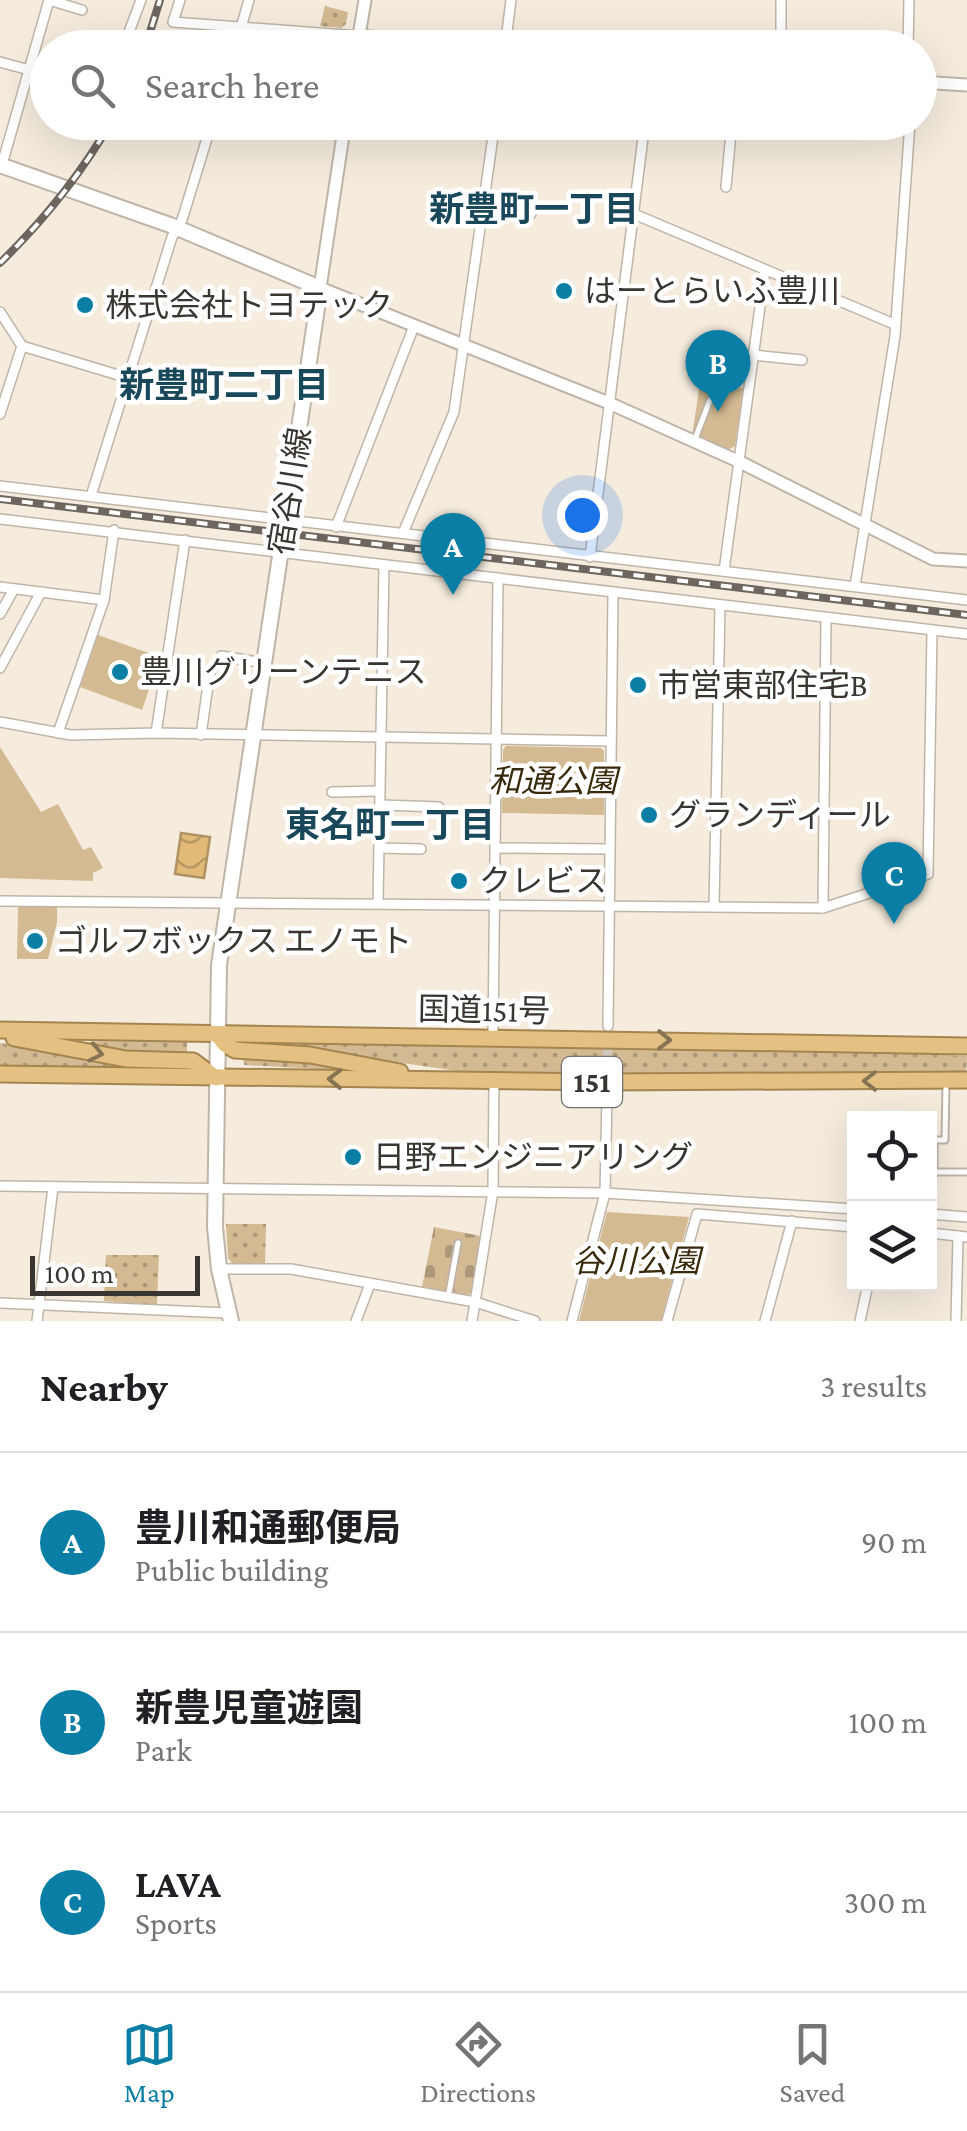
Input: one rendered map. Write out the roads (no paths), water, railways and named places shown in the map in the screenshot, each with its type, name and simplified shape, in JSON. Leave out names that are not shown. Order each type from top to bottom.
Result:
[{"type":"highway","name":"国道151号","points":[[0,1033],[967,1046]]},
{"type":"highway","points":[[0,1033],[126,1059],[193,1061],[216,1078]]},
{"type":"highway","points":[[217,1034],[235,1050],[310,1055],[464,1081]]},
{"type":"highway","name":"151","points":[[0,1074],[464,1081],[967,1080]]},
{"type":"main road","points":[[1,167],[177,228],[320,288]]},
{"type":"main road","name":"宿谷川線","points":[[229,1317],[219,1268],[214,1189],[219,965],[320,288]]},
{"type":"street","points":[[41,30],[49,0],[82,10]]},
{"type":"street","points":[[130,30],[141,0]]},
{"type":"street","points":[[180,0],[173,22],[264,30]]},
{"type":"street","points":[[240,30],[249,0]]},
{"type":"street","points":[[360,30],[366,0]]},
{"type":"street","points":[[507,30],[511,0]]},
{"type":"street","points":[[781,30],[782,0]]},
{"type":"street","points":[[908,30],[909,0]]},
{"type":"street","points":[[0,62],[30,70],[1,167]]},
{"type":"street","points":[[937,83],[967,85]]},
{"type":"street","points":[[91,496],[206,140]]},
{"type":"street","points":[[342,140],[320,288],[609,403],[740,462],[933,560],[967,561]]},
{"type":"street","points":[[403,533],[454,412],[492,140]]},
{"type":"street","points":[[590,557],[644,140]]},
{"type":"street","points":[[726,188],[730,140]]},
{"type":"street","points":[[855,586],[894,324],[909,140]]},
{"type":"street","points":[[483,206],[531,214]]},
{"type":"street","points":[[634,214],[894,324]]},
{"type":"street","points":[[724,571],[765,270]]},
{"type":"street","points":[[0,312],[22,346],[128,378]]},
{"type":"street","points":[[336,527],[414,326]]},
{"type":"street","points":[[0,414],[22,346]]},
{"type":"street","points":[[752,355],[802,360]]},
{"type":"street","points":[[0,486],[967,600]]},
{"type":"street","points":[[0,518],[967,634]]},
{"type":"street","points":[[58,734],[104,600],[114,530]]},
{"type":"street","points":[[156,733],[185,540]]},
{"type":"street","points":[[378,903],[384,565]]},
{"type":"street","points":[[493,1038],[498,578]]},
{"type":"street","points":[[0,588],[104,600]]},
{"type":"street","points":[[0,614],[14,589]]},
{"type":"street","points":[[0,668],[41,592]]},
{"type":"street","points":[[608,1026],[614,592]]},
{"type":"street","points":[[714,907],[720,605]]},
{"type":"street","points":[[823,908],[826,618]]},
{"type":"street","points":[[0,901],[823,908],[928,874],[932,630]]},
{"type":"street","points":[[221,656],[264,663]]},
{"type":"street","points":[[201,735],[210,671]]},
{"type":"street","points":[[0,722],[58,734],[610,741]]},
{"type":"street","points":[[332,792],[378,791]]},
{"type":"street","points":[[382,805],[440,807]]},
{"type":"street","points":[[378,848],[421,848]]},
{"type":"street","points":[[495,848],[609,849]]},
{"type":"street","points":[[472,1321],[493,1191],[494,1081]]},
{"type":"street","points":[[572,1321],[605,1193],[607,1096]]},
{"type":"street","points":[[0,1186],[605,1193],[847,1209]]},
{"type":"street","points":[[38,1321],[54,1187]]},
{"type":"street","points":[[666,1321],[697,1214],[847,1226]]},
{"type":"street","points":[[937,1214],[967,1216]]},
{"type":"street","points":[[765,1321],[792,1221]]},
{"type":"street","points":[[937,1234],[962,1236],[956,1321]]},
{"type":"street","points":[[219,1268],[291,1270],[476,1302],[535,1321]]},
{"type":"street","points":[[356,1321],[370,1284]]},
{"type":"street","points":[[860,1321],[866,1291]]},
{"type":"street","points":[[0,1304],[40,1303],[229,1317]]},
{"type":"lane","points":[[694,441],[710,400]]},
{"type":"lane","points":[[946,1080],[945,1140],[934,1140],[934,1172],[967,1172]]},
{"type":"lane","points":[[448,1298],[458,1243]]},
{"type":"water","points":[[181,833],[210,837],[204,878],[175,874]]},
{"type":"tunnel","points":[[607,1083],[608,1026]]},
{"type":"railway","points":[[151,30],[160,0]]},
{"type":"railway","points":[[0,263],[60,197],[100,140]]},
{"type":"railway","points":[[0,499],[967,615]]},
{"type":"place","name":"はーとらいふ豊川","points":[[564,291]]},
{"type":"place","name":"株式会社トヨテック","points":[[85,305]]},
{"type":"place","name":"新豊児童遊園","points":[[718,412]]},
{"type":"place","name":"豊川和通郵便局","points":[[453,595]]},
{"type":"place","name":"豊川グリーンテニス","points":[[120,672]]},
{"type":"place","name":"市営東部住宅B","points":[[638,685]]},
{"type":"place","name":"グランディール","points":[[649,815]]},
{"type":"place","name":"クレビス","points":[[459,881]]},
{"type":"place","name":"LAVA","points":[[894,924]]},
{"type":"place","name":"ゴルフボックス エノモト","points":[[35,941]]},
{"type":"place","name":"日野エンジニアリング","points":[[353,1157]]},
{"type":"district","name":"新豊町一丁目","points":[[534,209]]},
{"type":"district","name":"新豊町二丁目","points":[[224,385]]},
{"type":"district","name":"東名町一丁目","points":[[390,825]]},
{"type":"park label","name":"和通公園","points":[[553,781]]},
{"type":"park label","name":"谷川公園","points":[[636,1261]]}]
